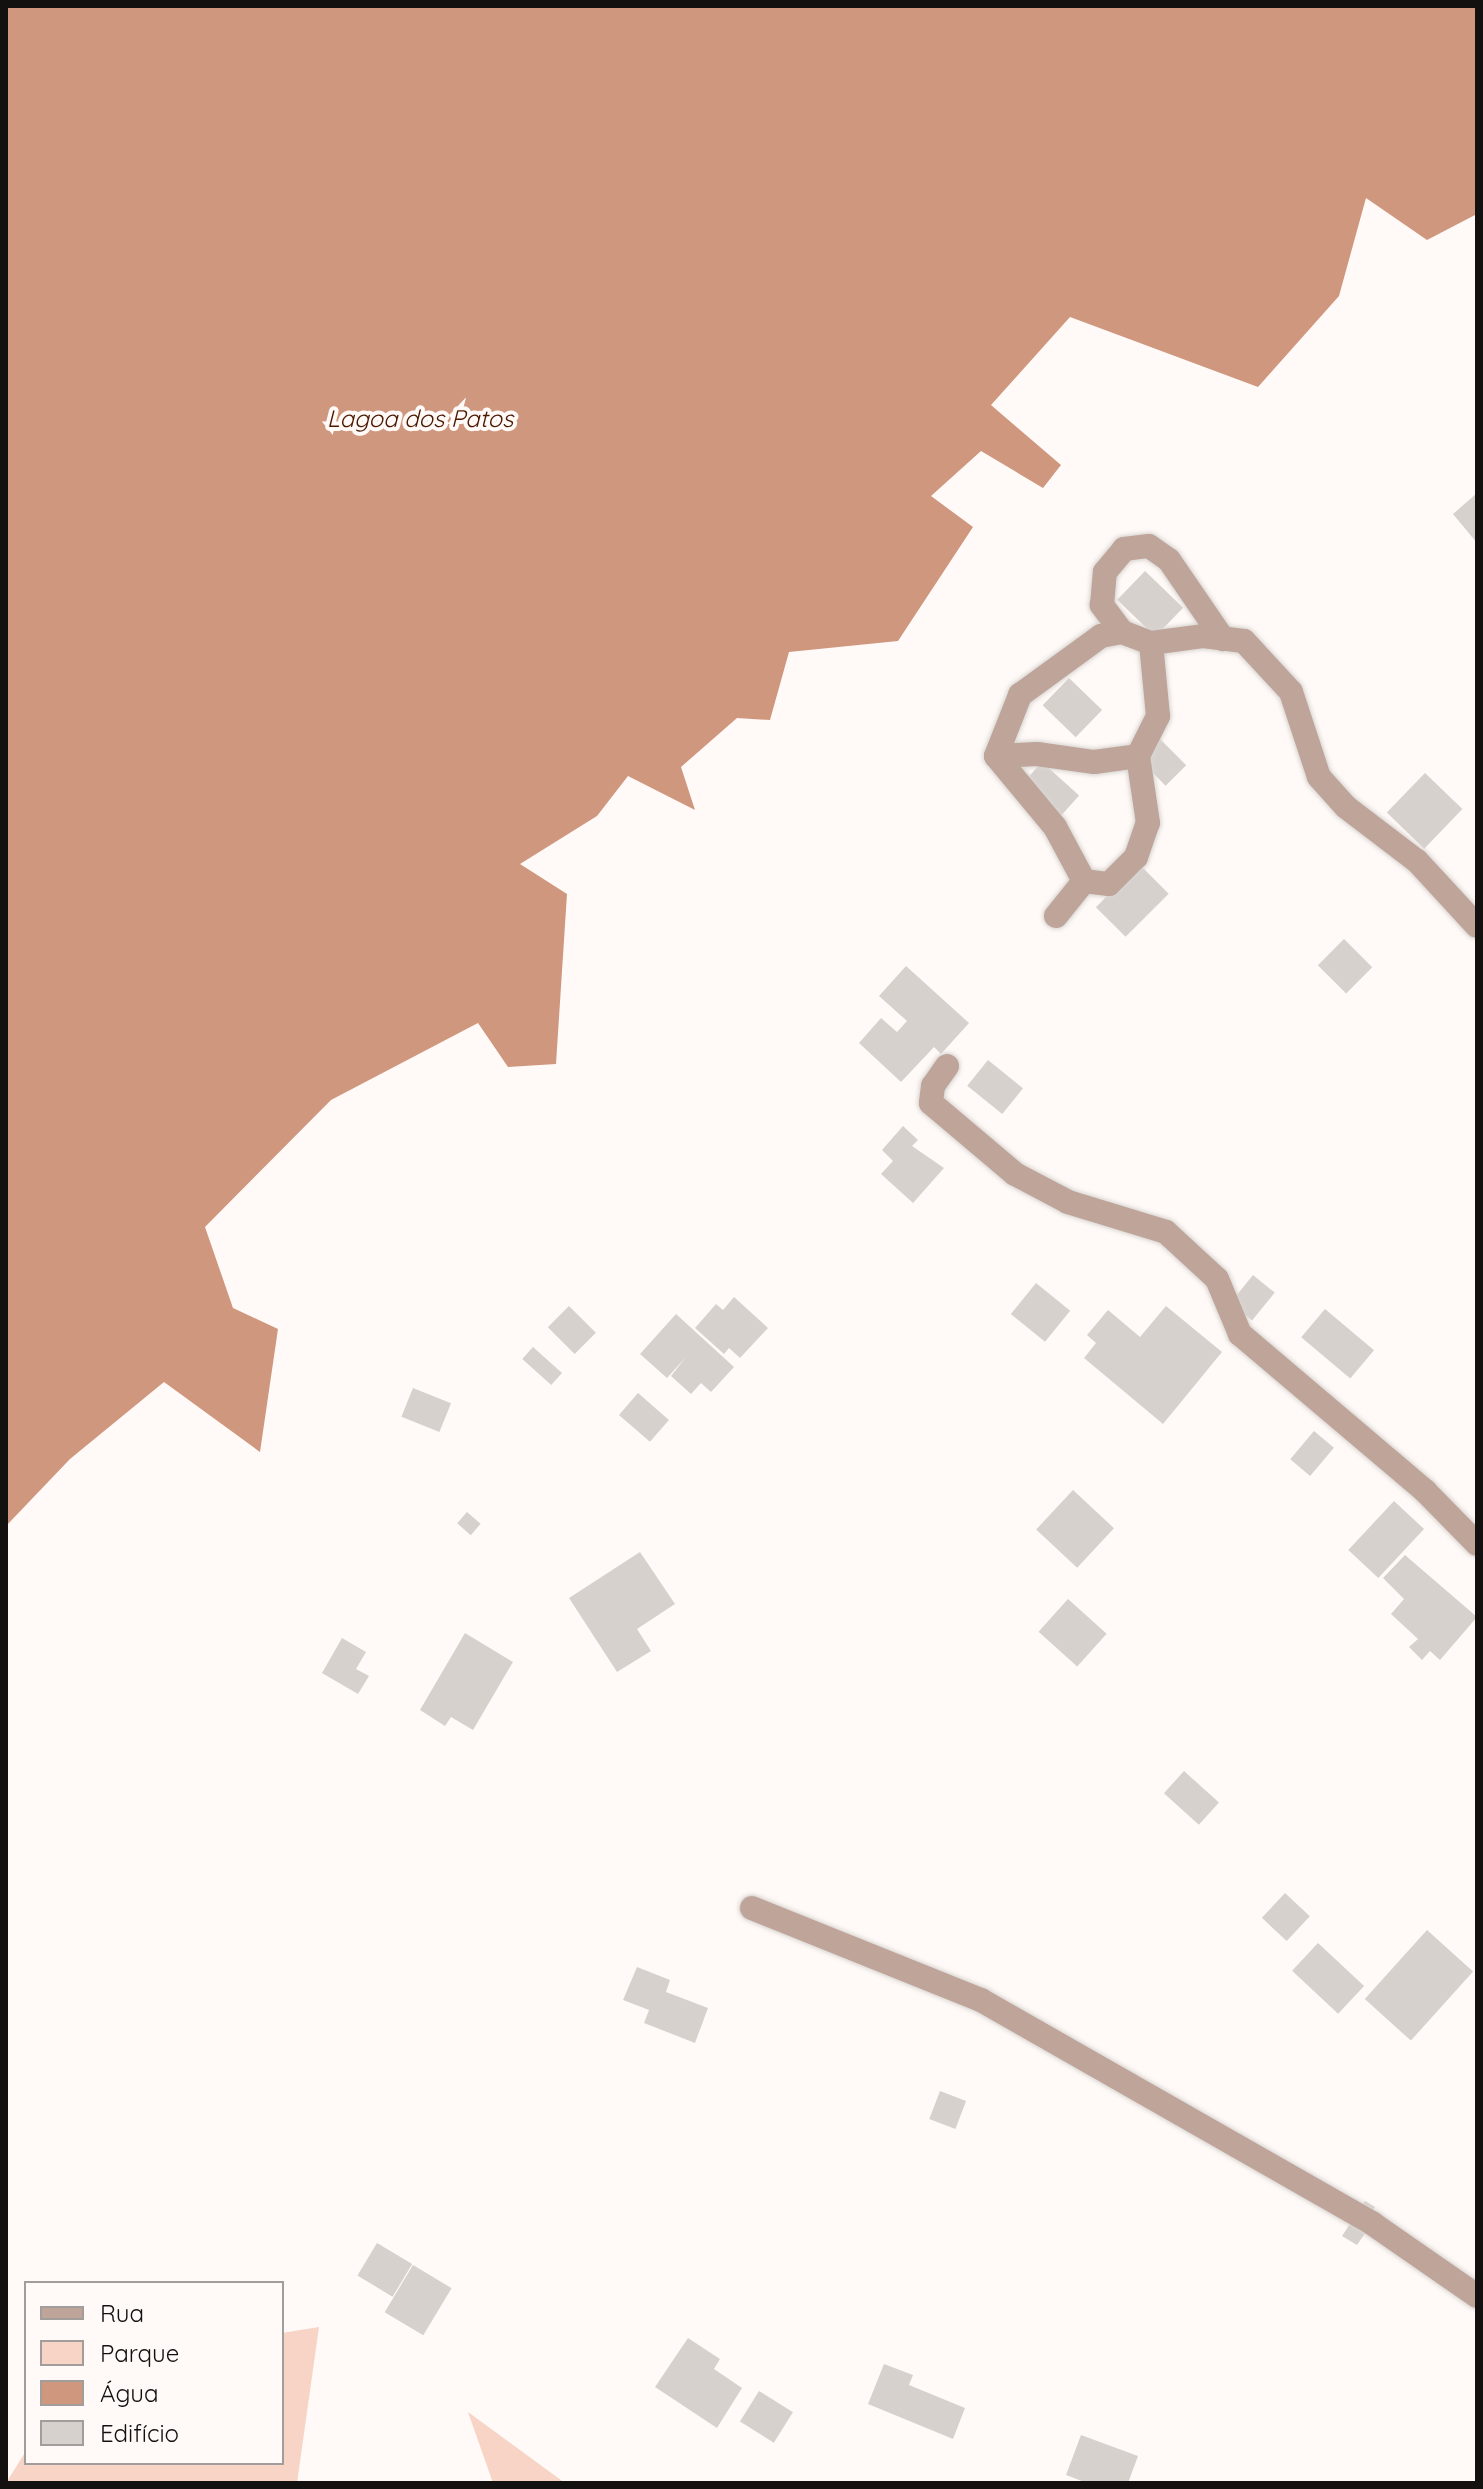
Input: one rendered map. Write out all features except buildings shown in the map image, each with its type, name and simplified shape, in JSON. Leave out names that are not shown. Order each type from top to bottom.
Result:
[{"type":"lane","points":[[1122,632],[1102,605],[1105,572],[1124,549],[1149,546],[1169,560],[1223,639]]},
{"type":"lane","points":[[996,756],[1020,695],[1101,636],[1122,632],[1151,643],[1223,639],[1244,641],[1291,692],[1319,777],[1346,807],[1417,861],[1477,926]]},
{"type":"lane","points":[[1084,881],[1109,884],[1136,857],[1148,823],[1138,756],[1158,716],[1151,643]]},
{"type":"lane","points":[[996,756],[1037,754],[1094,762],[1138,756]]},
{"type":"lane","points":[[996,756],[1055,827],[1084,881]]},
{"type":"lane","points":[[1056,916],[1084,881]]},
{"type":"lane","points":[[947,1066],[931,1103],[1015,1174],[1068,1202],[1166,1232],[1217,1279],[1240,1334],[1425,1491],[1477,1544]]},
{"type":"lane","points":[[752,1908],[981,2000],[1373,2224],[1477,2296]]},
{"type":"green space","points":[[319,2327],[297,2483],[6,2483],[24,2454],[24,2465],[284,2465],[284,2333]]},
{"type":"green space","points":[[468,2412],[565,2483],[493,2483]]},
{"type":"water","name":"Lagoa dos Patos","points":[[6,6],[1477,6],[1477,214],[1427,240],[1366,198],[1339,296],[1258,387],[1070,317],[991,405],[1061,465],[1043,488],[981,451],[931,496],[973,527],[898,641],[789,652],[770,720],[737,718],[681,767],[695,810],[628,776],[597,816],[520,864],[567,894],[556,1064],[508,1067],[478,1023],[331,1100],[205,1227],[233,1308],[278,1329],[260,1452],[164,1382],[70,1459],[6,1526]]}]
